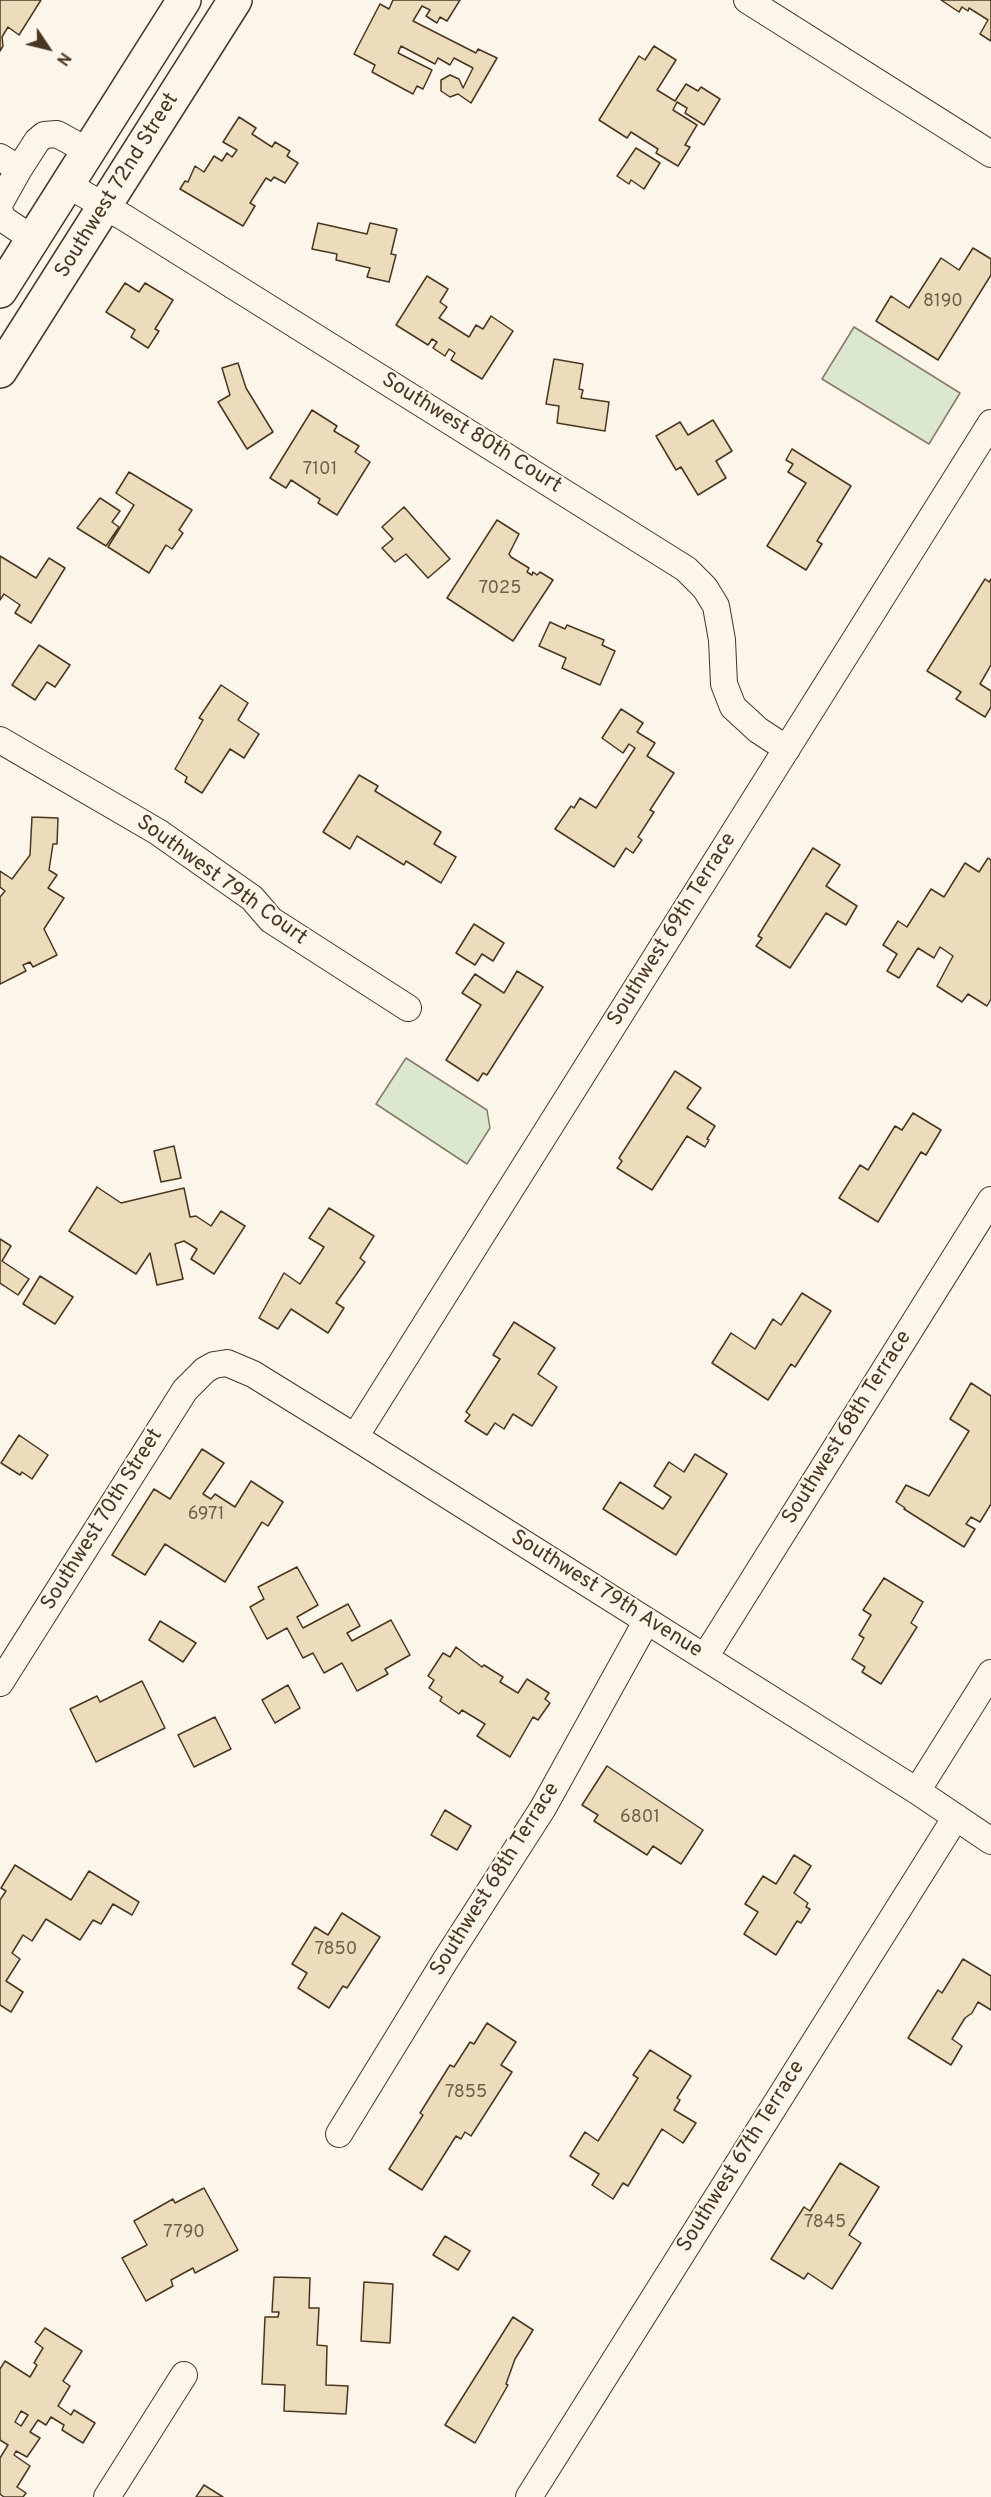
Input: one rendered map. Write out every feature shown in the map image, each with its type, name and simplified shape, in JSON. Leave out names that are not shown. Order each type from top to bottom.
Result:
[{"type":"main road","name":"Southwest 72nd Street","points":[[0,291],[184,0]]},
{"type":"main road","name":"Southwest 72nd Street","points":[[0,371],[235,0]]},
{"type":"street","points":[[747,0],[991,154]]},
{"type":"street","points":[[0,203],[9,163],[49,133],[57,134],[88,151]]},
{"type":"street","name":"Southwest 80th Court","points":[[68,185],[686,569],[705,588],[716,606],[722,640],[724,684],[733,707],[758,730],[787,749]]},
{"type":"street","points":[[0,212],[3,219],[33,239]]},
{"type":"street","name":"Southwest 69th Terrace","points":[[355,1437],[991,423]]},
{"type":"street","name":"Southwest 79th Court","points":[[0,740],[158,832],[252,898],[271,920],[408,1008]]},
{"type":"street","name":"Southwest 68th Terrace","points":[[705,1657],[991,1200]]},
{"type":"street","name":"Southwest 79th Avenue","points":[[214,1365],[227,1363],[237,1366],[269,1384],[917,1791],[991,1841]]},
{"type":"street","name":"Southwest 70th Street","points":[[0,1683],[180,1397],[196,1377],[214,1365]]},
{"type":"street","name":"Southwest 68th Terrace","points":[[339,2134],[445,1960],[543,1808],[646,1622]]},
{"type":"street","points":[[917,1791],[991,1673]]},
{"type":"street","name":"Southwest 67th Terrace","points":[[529,2497],[956,1817]]},
{"type":"street","points":[[107,2497],[184,2375]]},
{"type":"green space","points":[[854,327],[960,393],[929,444],[822,379]]},
{"type":"green space","points":[[406,1058],[487,1110],[490,1128],[467,1164],[376,1104]]},
{"type":"building","points":[[0,0],[41,0],[19,35],[8,27],[2,37],[3,46],[0,51]]},
{"type":"building","points":[[393,0],[460,0],[447,21],[440,17],[437,23],[426,16],[430,10],[422,6],[413,21],[476,53],[478,49],[497,58],[471,103],[458,94],[450,97],[441,91],[441,80],[450,75],[459,79],[463,88],[473,68],[454,58],[450,65],[438,58],[435,64],[401,46],[398,53],[432,70],[423,89],[417,86],[413,94],[372,72],[375,65],[354,54],[380,4],[389,9]]},
{"type":"building","points":[[941,0],[991,0],[991,41],[980,34],[988,20],[969,8],[968,11],[962,7],[959,12]]},
{"type":"building","points":[[654,46],[676,60],[657,90],[675,101],[686,84],[698,91],[701,87],[720,99],[704,125],[685,113],[687,108],[677,102],[673,110],[697,125],[685,145],[690,147],[678,166],[656,153],[658,149],[631,132],[627,138],[599,120],[639,56],[645,60]]},
{"type":"building","points":[[239,117],[256,128],[252,134],[272,147],[275,142],[290,151],[287,156],[298,163],[285,183],[274,177],[271,181],[266,178],[250,203],[255,206],[243,226],[180,189],[185,181],[188,182],[195,166],[204,172],[214,156],[222,161],[227,153],[232,157],[237,150],[223,142]]},
{"type":"building","points":[[636,148],[660,163],[644,189],[631,180],[629,184],[617,176]]},
{"type":"building","points":[[318,223],[367,234],[370,223],[397,229],[391,254],[396,255],[389,282],[367,277],[370,268],[336,260],[337,254],[312,249]]},
{"type":"building","points":[[973,248],[991,259],[991,275],[938,360],[876,321],[891,296],[909,308],[941,258],[959,270]]},
{"type":"building","points":[[427,276],[448,289],[440,302],[447,307],[439,318],[469,337],[476,325],[483,329],[491,316],[513,331],[482,379],[451,360],[455,353],[449,349],[445,356],[433,348],[437,342],[432,339],[428,345],[396,325]]},
{"type":"building","points":[[125,283],[139,292],[145,283],[173,300],[155,329],[159,331],[148,348],[131,337],[135,330],[106,312]]},
{"type":"building","points":[[554,359],[583,364],[579,389],[583,390],[581,398],[609,402],[605,431],[557,423],[559,406],[546,404]]},
{"type":"building","points":[[238,363],[246,388],[273,432],[247,449],[218,402],[230,395],[222,368]]},
{"type":"building","points":[[312,410],[337,426],[334,431],[359,446],[355,452],[370,462],[337,515],[318,503],[320,499],[291,480],[286,488],[270,478]]},
{"type":"building","points":[[713,420],[732,451],[716,461],[726,478],[698,495],[681,467],[676,470],[656,436],[680,422],[688,435]]},
{"type":"building","points":[[792,449],[851,486],[817,541],[822,544],[806,570],[767,546],[806,483],[788,472],[793,464],[786,460]]},
{"type":"building","points":[[129,472],[192,510],[179,530],[183,533],[172,549],[166,545],[149,573],[108,547],[134,505],[116,493]]},
{"type":"building","points":[[100,498],[120,511],[112,522],[119,527],[106,546],[77,528]]},
{"type":"building","points":[[404,507],[450,559],[428,578],[406,554],[395,562],[382,548],[393,539],[382,527]]},
{"type":"building","points":[[497,520],[519,534],[509,554],[511,557],[529,568],[527,572],[532,575],[533,572],[537,575],[540,572],[553,580],[513,641],[447,598]]},
{"type":"building","points":[[0,556],[36,578],[49,558],[65,568],[31,623],[15,613],[20,605],[4,594],[0,600]]},
{"type":"building","points":[[985,579],[989,582],[991,579],[991,665],[980,684],[991,691],[991,707],[985,717],[956,699],[961,692],[927,671]]},
{"type":"building","points":[[550,622],[565,629],[567,625],[604,640],[602,645],[615,651],[600,685],[562,668],[566,658],[539,646]]},
{"type":"building","points":[[39,645],[70,665],[55,687],[47,682],[35,700],[12,685]]},
{"type":"building","points":[[221,685],[248,703],[238,720],[259,734],[244,758],[230,749],[202,793],[185,782],[187,777],[175,769],[203,720],[199,718]]},
{"type":"building","points":[[621,709],[643,723],[637,732],[655,743],[647,756],[674,773],[650,810],[654,812],[638,837],[642,840],[633,853],[626,848],[614,867],[555,829],[571,806],[574,808],[580,798],[596,808],[635,748],[629,744],[623,753],[602,738]]},
{"type":"building","points":[[359,775],[378,786],[375,791],[441,832],[434,844],[456,857],[441,883],[406,861],[404,865],[357,836],[350,849],[323,832]]},
{"type":"building","points":[[32,817],[58,818],[57,844],[53,844],[49,870],[57,875],[48,888],[64,898],[44,929],[57,955],[33,967],[30,962],[23,965],[26,971],[0,984],[0,897],[5,891],[0,887],[0,871],[12,879],[30,855]]},
{"type":"building","points":[[813,848],[840,865],[826,886],[857,906],[846,925],[826,913],[790,968],[756,946],[762,938],[758,936]]},
{"type":"building","points":[[988,858],[991,860],[991,999],[987,1006],[968,994],[962,1002],[937,986],[953,956],[940,947],[934,958],[918,948],[899,978],[887,971],[897,954],[883,945],[898,921],[907,927],[931,889],[944,897],[965,863],[979,872]]},
{"type":"building","points":[[474,924],[504,943],[493,961],[482,954],[475,965],[456,953]]},
{"type":"building","points":[[517,971],[543,987],[487,1075],[483,1073],[478,1081],[446,1060],[481,1005],[462,993],[475,974],[504,993]]},
{"type":"building","points":[[675,1071],[701,1088],[687,1108],[715,1126],[705,1147],[687,1136],[652,1190],[617,1168],[622,1161],[619,1158]]},
{"type":"building","points":[[913,1113],[941,1130],[926,1155],[921,1152],[878,1222],[839,1198],[860,1165],[868,1170],[895,1126],[902,1130]]},
{"type":"building","points":[[174,1146],[181,1178],[161,1182],[154,1151]]},
{"type":"building","points":[[97,1187],[121,1203],[184,1188],[190,1217],[196,1216],[211,1226],[221,1211],[245,1226],[214,1274],[191,1259],[197,1249],[184,1241],[175,1244],[183,1279],[157,1285],[150,1253],[136,1274],[69,1231]]},
{"type":"building","points":[[329,1208],[374,1236],[360,1258],[365,1262],[336,1303],[344,1308],[328,1333],[291,1309],[278,1329],[259,1318],[284,1273],[300,1284],[324,1247],[309,1238]]},
{"type":"building","points":[[0,1239],[11,1246],[2,1261],[29,1279],[18,1295],[0,1283]]},
{"type":"building","points":[[40,1276],[73,1297],[55,1324],[23,1304]]},
{"type":"building","points":[[802,1293],[831,1311],[795,1367],[791,1364],[768,1400],[712,1363],[731,1333],[755,1349],[773,1319],[781,1325]]},
{"type":"building","points":[[514,1322],[555,1348],[538,1374],[557,1387],[532,1426],[513,1414],[504,1429],[495,1423],[487,1435],[465,1421],[470,1415],[466,1412],[500,1359],[493,1355]]},
{"type":"building","points":[[971,1383],[991,1396],[991,1504],[980,1522],[971,1517],[966,1524],[975,1529],[964,1547],[896,1502],[906,1485],[929,1496],[969,1431],[950,1419]]},
{"type":"building","points":[[19,1435],[48,1455],[32,1479],[22,1472],[20,1475],[1,1463]]},
{"type":"building","points":[[202,1449],[224,1463],[203,1494],[211,1499],[215,1494],[235,1507],[251,1481],[283,1502],[268,1526],[262,1522],[225,1582],[165,1544],[145,1575],[112,1555],[154,1489],[170,1499]]},
{"type":"building","points":[[695,1454],[727,1474],[676,1555],[603,1509],[620,1482],[663,1509],[671,1497],[654,1486],[669,1462],[684,1472]]},
{"type":"building","points":[[297,1567],[318,1605],[297,1617],[303,1628],[348,1604],[360,1626],[347,1633],[352,1641],[391,1620],[410,1655],[385,1669],[388,1674],[357,1691],[342,1663],[324,1673],[313,1653],[303,1658],[287,1628],[267,1639],[250,1607],[264,1599],[258,1587]]},
{"type":"building","points":[[884,1578],[923,1602],[911,1623],[917,1627],[881,1684],[862,1672],[865,1667],[852,1659],[864,1638],[859,1635],[871,1615],[863,1610]]},
{"type":"building","points":[[160,1621],[196,1643],[183,1662],[149,1640]]},
{"type":"building","points":[[456,1647],[482,1667],[484,1665],[503,1677],[500,1682],[518,1693],[527,1679],[549,1693],[545,1699],[550,1703],[538,1720],[533,1717],[510,1757],[477,1736],[485,1724],[462,1710],[459,1714],[440,1701],[442,1697],[429,1688],[434,1680],[428,1676],[443,1653],[450,1657]]},
{"type":"building","points":[[142,1681],[165,1728],[96,1762],[70,1709],[97,1696],[100,1702]]},
{"type":"building","points":[[288,1685],[300,1708],[275,1723],[262,1700]]},
{"type":"building","points":[[215,1717],[231,1749],[194,1767],[178,1735]]},
{"type":"building","points":[[607,1766],[703,1830],[681,1864],[653,1846],[647,1855],[594,1821],[598,1815],[582,1805]]},
{"type":"building","points":[[445,1810],[471,1826],[457,1850],[431,1835]]},
{"type":"building","points":[[794,1855],[811,1866],[794,1893],[808,1903],[806,1907],[810,1909],[801,1923],[797,1921],[776,1955],[744,1934],[758,1912],[745,1904],[763,1876],[776,1884]]},
{"type":"building","points":[[15,1865],[71,1900],[89,1871],[139,1902],[132,1915],[113,1904],[101,1924],[93,1920],[80,1940],[46,1919],[32,1941],[23,1935],[12,1953],[20,1959],[6,1981],[23,1992],[11,2012],[0,2005],[0,1900],[6,1891],[1,1888]]},
{"type":"building","points":[[342,1913],[380,1937],[347,1988],[343,1986],[329,2008],[298,1988],[307,1973],[292,1964],[315,1927],[328,1935]]},
{"type":"building","points":[[963,1959],[991,1976],[991,2010],[978,2002],[972,2013],[965,2018],[952,2039],[962,2046],[951,2065],[908,2038],[938,1990],[942,1993]]},
{"type":"building","points":[[487,2023],[516,2042],[501,2065],[512,2072],[471,2136],[465,2132],[461,2139],[456,2136],[422,2190],[389,2169],[423,2115],[420,2113],[450,2065],[454,2067],[470,2042],[474,2044]]},
{"type":"building","points":[[650,2050],[691,2076],[677,2098],[680,2100],[674,2110],[696,2123],[683,2143],[662,2129],[628,2186],[623,2183],[613,2199],[592,2185],[599,2174],[570,2156],[585,2132],[598,2141],[638,2078],[633,2075]]},
{"type":"building","points":[[840,2163],[879,2187],[849,2235],[861,2243],[832,2289],[808,2273],[804,2279],[771,2259],[804,2207],[810,2211]]},
{"type":"building","points":[[204,2188],[238,2250],[195,2273],[193,2268],[171,2280],[173,2286],[146,2301],[122,2258],[147,2245],[134,2221],[173,2199],[175,2203]]},
{"type":"building","points":[[445,2236],[470,2251],[458,2270],[433,2255]]},
{"type":"building","points":[[274,2277],[310,2278],[309,2308],[319,2308],[317,2345],[327,2346],[326,2385],[348,2386],[346,2414],[284,2411],[285,2385],[262,2384],[265,2317],[278,2317],[279,2312],[272,2312]]},
{"type":"building","points":[[364,2282],[393,2284],[390,2343],[361,2341]]},
{"type":"building","points":[[513,2317],[533,2330],[515,2359],[506,2384],[508,2385],[475,2443],[445,2425]]},
{"type":"building","points":[[45,2328],[82,2351],[63,2381],[70,2386],[58,2406],[71,2415],[74,2410],[95,2423],[83,2443],[62,2430],[64,2425],[51,2417],[46,2425],[38,2420],[30,2432],[40,2438],[27,2457],[16,2451],[14,2455],[30,2466],[17,2487],[26,2493],[23,2497],[4,2497],[0,2494],[0,2458],[8,2445],[0,2440],[0,2369],[5,2361],[30,2377],[37,2365],[34,2363],[43,2348],[35,2342]],"holes":[[[21,2411],[28,2415],[21,2426],[15,2422]]]},
{"type":"building","points":[[204,2485],[223,2497],[196,2497]]}]
